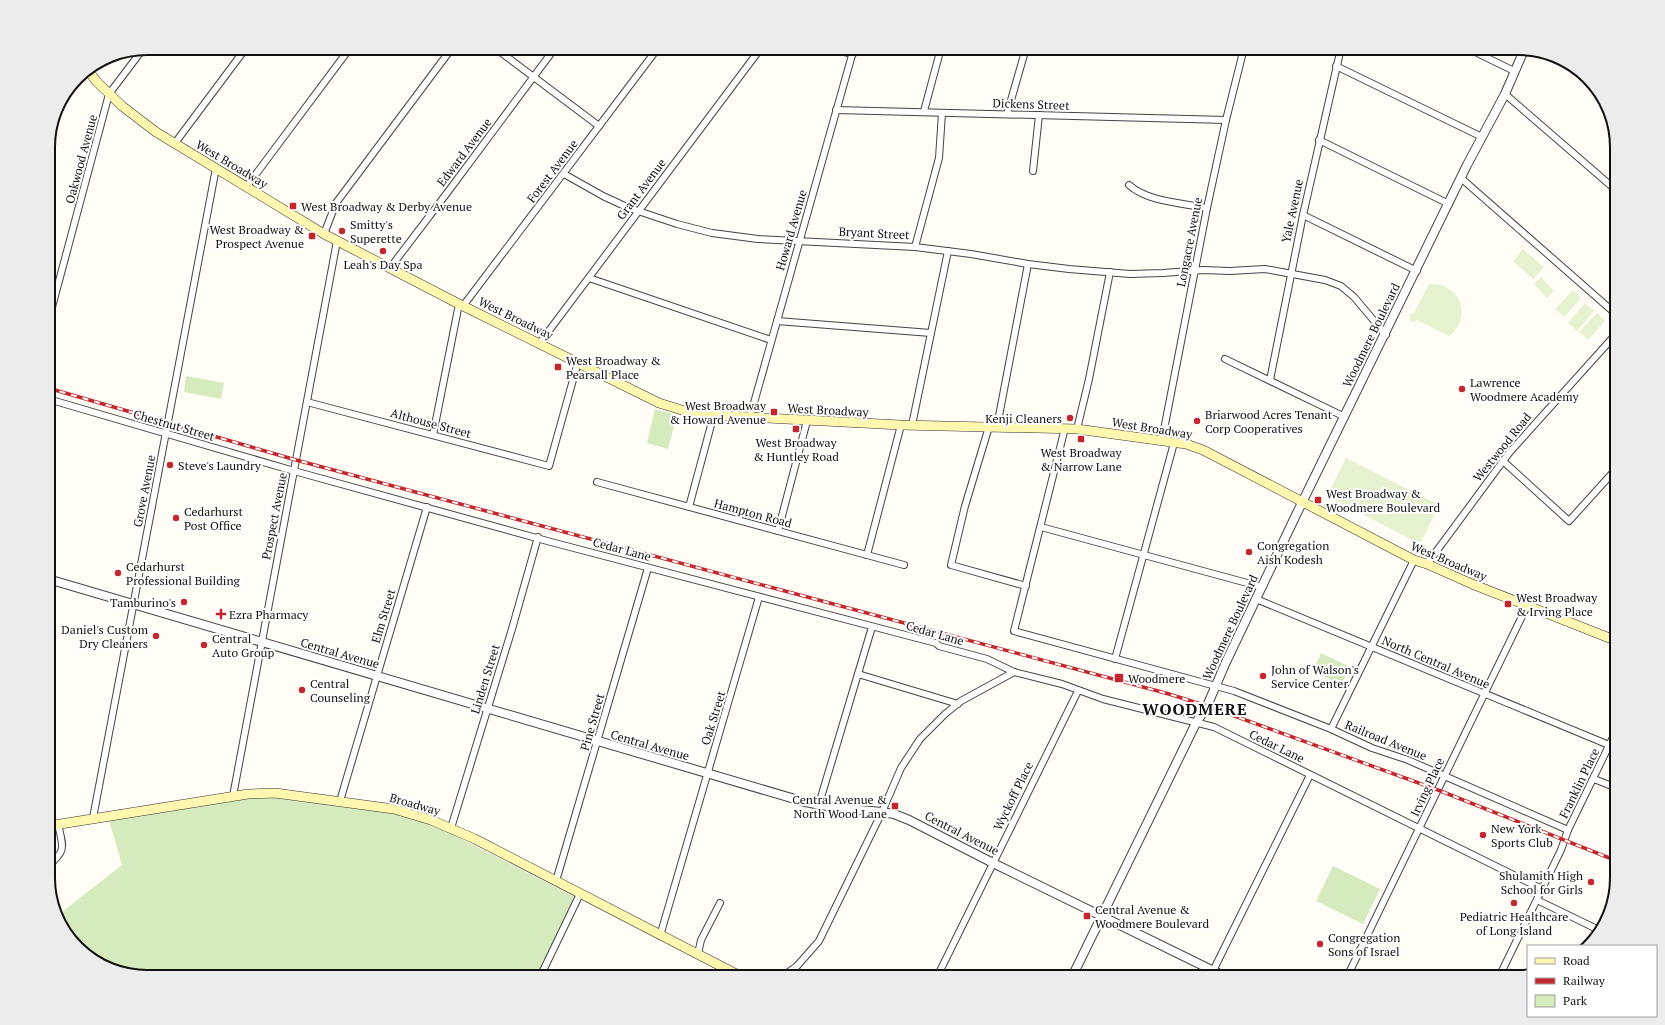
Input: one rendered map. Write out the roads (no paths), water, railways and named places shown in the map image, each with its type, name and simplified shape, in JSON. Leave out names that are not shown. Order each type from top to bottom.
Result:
[{"type":"main road","name":"West Broadway","points":[[91,74],[109,94],[137,119],[324,234],[461,305],[659,403],[685,411],[750,418],[901,425],[1077,429],[1162,440],[1203,450],[1414,560],[1610,639]]},
{"type":"main road","name":"Broadway","points":[[55,825],[232,796],[275,793],[394,809],[431,820],[451,828],[729,970]]},
{"type":"street","points":[[175,143],[241,55]]},
{"type":"street","points":[[247,186],[345,55]]},
{"type":"street","points":[[324,234],[336,203],[447,55]]},
{"type":"street","points":[[504,55],[599,126]]},
{"type":"street","name":"Edward Avenue","points":[[390,268],[550,55]]},
{"type":"street","name":"Forest Avenue","points":[[461,305],[564,174],[653,55]]},
{"type":"street","name":"Grant Avenue","points":[[540,344],[756,55]]},
{"type":"street","name":"Howard Avenue","points":[[750,418],[852,55]]},
{"type":"street","points":[[924,112],[939,55]]},
{"type":"street","points":[[1007,114],[1024,55]]},
{"type":"street","name":"Longacre Avenue","points":[[1162,440],[1207,208],[1242,55]]},
{"type":"street","name":"Yale Avenue","points":[[1270,380],[1303,215],[1339,55]]},
{"type":"street","points":[[1481,55],[1514,71]]},
{"type":"street","name":"Woodmere Boulevard","points":[[1075,970],[1196,723],[1207,706],[1256,599],[1482,137],[1505,94],[1521,55]]},
{"type":"street","points":[[109,94],[138,56]]},
{"type":"street","points":[[1336,66],[1482,137]]},
{"type":"street","name":"Oakwood Avenue","points":[[55,292],[109,94]]},
{"type":"street","points":[[1505,94],[1610,185]]},
{"type":"street","name":"Dickens Street","points":[[836,110],[1226,120]]},
{"type":"street","points":[[915,247],[939,158],[942,113]]},
{"type":"street","points":[[1034,171],[1039,115]]},
{"type":"street","points":[[1319,140],[1450,204]]},
{"type":"street","name":"Grove Avenue","points":[[93,818],[216,168]]},
{"type":"street","name":"Bryant Street","points":[[564,174],[628,208],[677,224],[712,233],[758,239],[915,247],[1028,264],[1110,272],[1143,273],[1203,270],[1230,272],[1265,269],[1291,273],[1325,280],[1341,286],[1354,298],[1386,335]]},
{"type":"street","points":[[1462,179],[1610,308]]},
{"type":"street","points":[[1129,185],[1137,192],[1149,197],[1207,208]]},
{"type":"street","points":[[1303,215],[1417,271]]},
{"type":"street","name":"Prospect Avenue","points":[[232,796],[338,241]]},
{"type":"street","points":[[912,425],[948,251]]},
{"type":"street","points":[[1028,264],[998,416],[992,427],[988,430],[951,565],[1026,586],[1065,428]]},
{"type":"street","points":[[1077,429],[1089,379],[1110,272]]},
{"type":"street","points":[[589,278],[771,340]]},
{"type":"street","points":[[433,435],[461,305]]},
{"type":"street","points":[[777,321],[931,333]]},
{"type":"street","name":"Westwood Road","points":[[1427,564],[1503,461],[1610,340]]},
{"type":"street","points":[[1226,359],[1345,417]]},
{"type":"street","name":"Althouse Street","points":[[307,402],[549,466],[578,362]]},
{"type":"street","name":"Chestnut Street","points":[[55,402],[294,471]]},
{"type":"street","points":[[689,507],[714,414]]},
{"type":"street","points":[[778,531],[807,421]]},
{"type":"street","points":[[867,555],[901,425]]},
{"type":"street","points":[[1115,659],[1174,443]]},
{"type":"street","points":[[1503,461],[1570,521],[1610,476]]},
{"type":"street","name":"Cedar Lane","points":[[294,471],[759,598],[936,643],[939,646],[987,659],[1014,672],[1062,684],[1103,699],[1214,727],[1542,889]]},
{"type":"street","name":"Hampton Road","points":[[596,482],[904,565]]},
{"type":"street","name":"Elm Street","points":[[340,801],[427,507]]},
{"type":"street","points":[[1041,526],[1262,587]]},
{"type":"street","name":"Linden Street","points":[[451,828],[512,629],[538,537]]},
{"type":"street","points":[[1331,729],[1414,560]]},
{"type":"street","name":"Pine Street","points":[[556,881],[648,568]]},
{"type":"street","name":"Central Avenue","points":[[55,581],[805,802],[838,808],[894,814],[909,820],[1102,916],[1204,970]]},
{"type":"street","name":"Railroad Avenue","points":[[1026,586],[1014,630],[1234,691],[1331,729],[1372,748],[1408,760],[1568,830]]},
{"type":"street","name":"Oak Street","points":[[660,936],[759,598]]},
{"type":"street","name":"North Central Avenue","points":[[1256,599],[1608,746]]},
{"type":"street","name":"Irving Place","points":[[1350,970],[1527,606]]},
{"type":"street","points":[[819,804],[872,627]]},
{"type":"street","points":[[792,970],[797,966],[819,940],[882,812],[901,768],[911,751],[934,724],[961,701],[1014,672]]},
{"type":"street","points":[[858,674],[958,704]]},
{"type":"street","name":"Wyckoff Place","points":[[940,970],[1078,690]]},
{"type":"street","name":"Franklin Place","points":[[1502,970],[1561,850],[1568,830],[1594,779],[1610,742]]},
{"type":"street","points":[[1214,970],[1310,775]]},
{"type":"street","points":[[1594,779],[1610,785]]},
{"type":"street","points":[[55,860],[58,858],[63,846],[58,824]]},
{"type":"street","points":[[543,970],[580,894]]},
{"type":"street","points":[[1537,900],[1595,928]]},
{"type":"street","points":[[698,954],[701,940],[720,903]]},
{"type":"railway","points":[[55,390],[296,460],[1169,694],[1207,706],[1438,790],[1610,858]]},
{"type":"place","name":"West Broadway & Derby Avenue","points":[[293,206]]},
{"type":"place","name":"Smitty's Superette","points":[[342,231]]},
{"type":"place","name":"West Broadway & Prospect Avenue","points":[[312,236]]},
{"type":"place","name":"Leah's Day Spa","points":[[383,251]]},
{"type":"place","name":"West Broadway & Pearsall Place","points":[[558,367]]},
{"type":"place","name":"Lawrence Woodmere Academy","points":[[1462,389]]},
{"type":"place","name":"West Broadway & Howard Avenue","points":[[774,412]]},
{"type":"place","name":"Kenji Cleaners","points":[[1070,418]]},
{"type":"place","name":"Briarwood Acres Tenant Corp Cooperatives","points":[[1197,421]]},
{"type":"place","name":"West Broadway & Huntley Road","points":[[796,429]]},
{"type":"place","name":"West Broadway & Narrow Lane","points":[[1081,439]]},
{"type":"place","name":"Steve's Laundry","points":[[170,465]]},
{"type":"place","name":"West Broadway & Woodmere Boulevard","points":[[1318,500]]},
{"type":"place","name":"Cedarhurst Post Office","points":[[176,518]]},
{"type":"place","name":"Congregation Aish Kodesh","points":[[1249,552]]},
{"type":"place","name":"Cedarhurst Professional Building","points":[[118,573]]},
{"type":"place","name":"Tamburino's","points":[[184,602]]},
{"type":"place","name":"West Broadway & Irving Place","points":[[1508,604]]},
{"type":"place","name":"Ezra Pharmacy","points":[[221,614]]},
{"type":"place","name":"Daniel's Custom Dry Cleaners","points":[[156,636]]},
{"type":"place","name":"Central Auto Group","points":[[204,645]]},
{"type":"place","name":"John of Walson's Service Center","points":[[1263,676]]},
{"type":"place","name":"Woodmere","points":[[1119,678]]},
{"type":"place","name":"Central Counseling","points":[[302,690]]},
{"type":"place","name":"Central Avenue & North Wood Lane","points":[[895,806]]},
{"type":"place","name":"New York Sports Club","points":[[1483,835]]},
{"type":"place","name":"Shulamith High School for Girls","points":[[1591,882]]},
{"type":"place","name":"Pediatric Healthcare of Long Island","points":[[1514,903]]},
{"type":"place","name":"Central Avenue & Woodmere Boulevard","points":[[1087,916]]},
{"type":"place","name":"Congregation Sons of Israel","points":[[1320,944]]},
{"type":"district","name":"WOODMERE","points":[[1195,709]]}]
